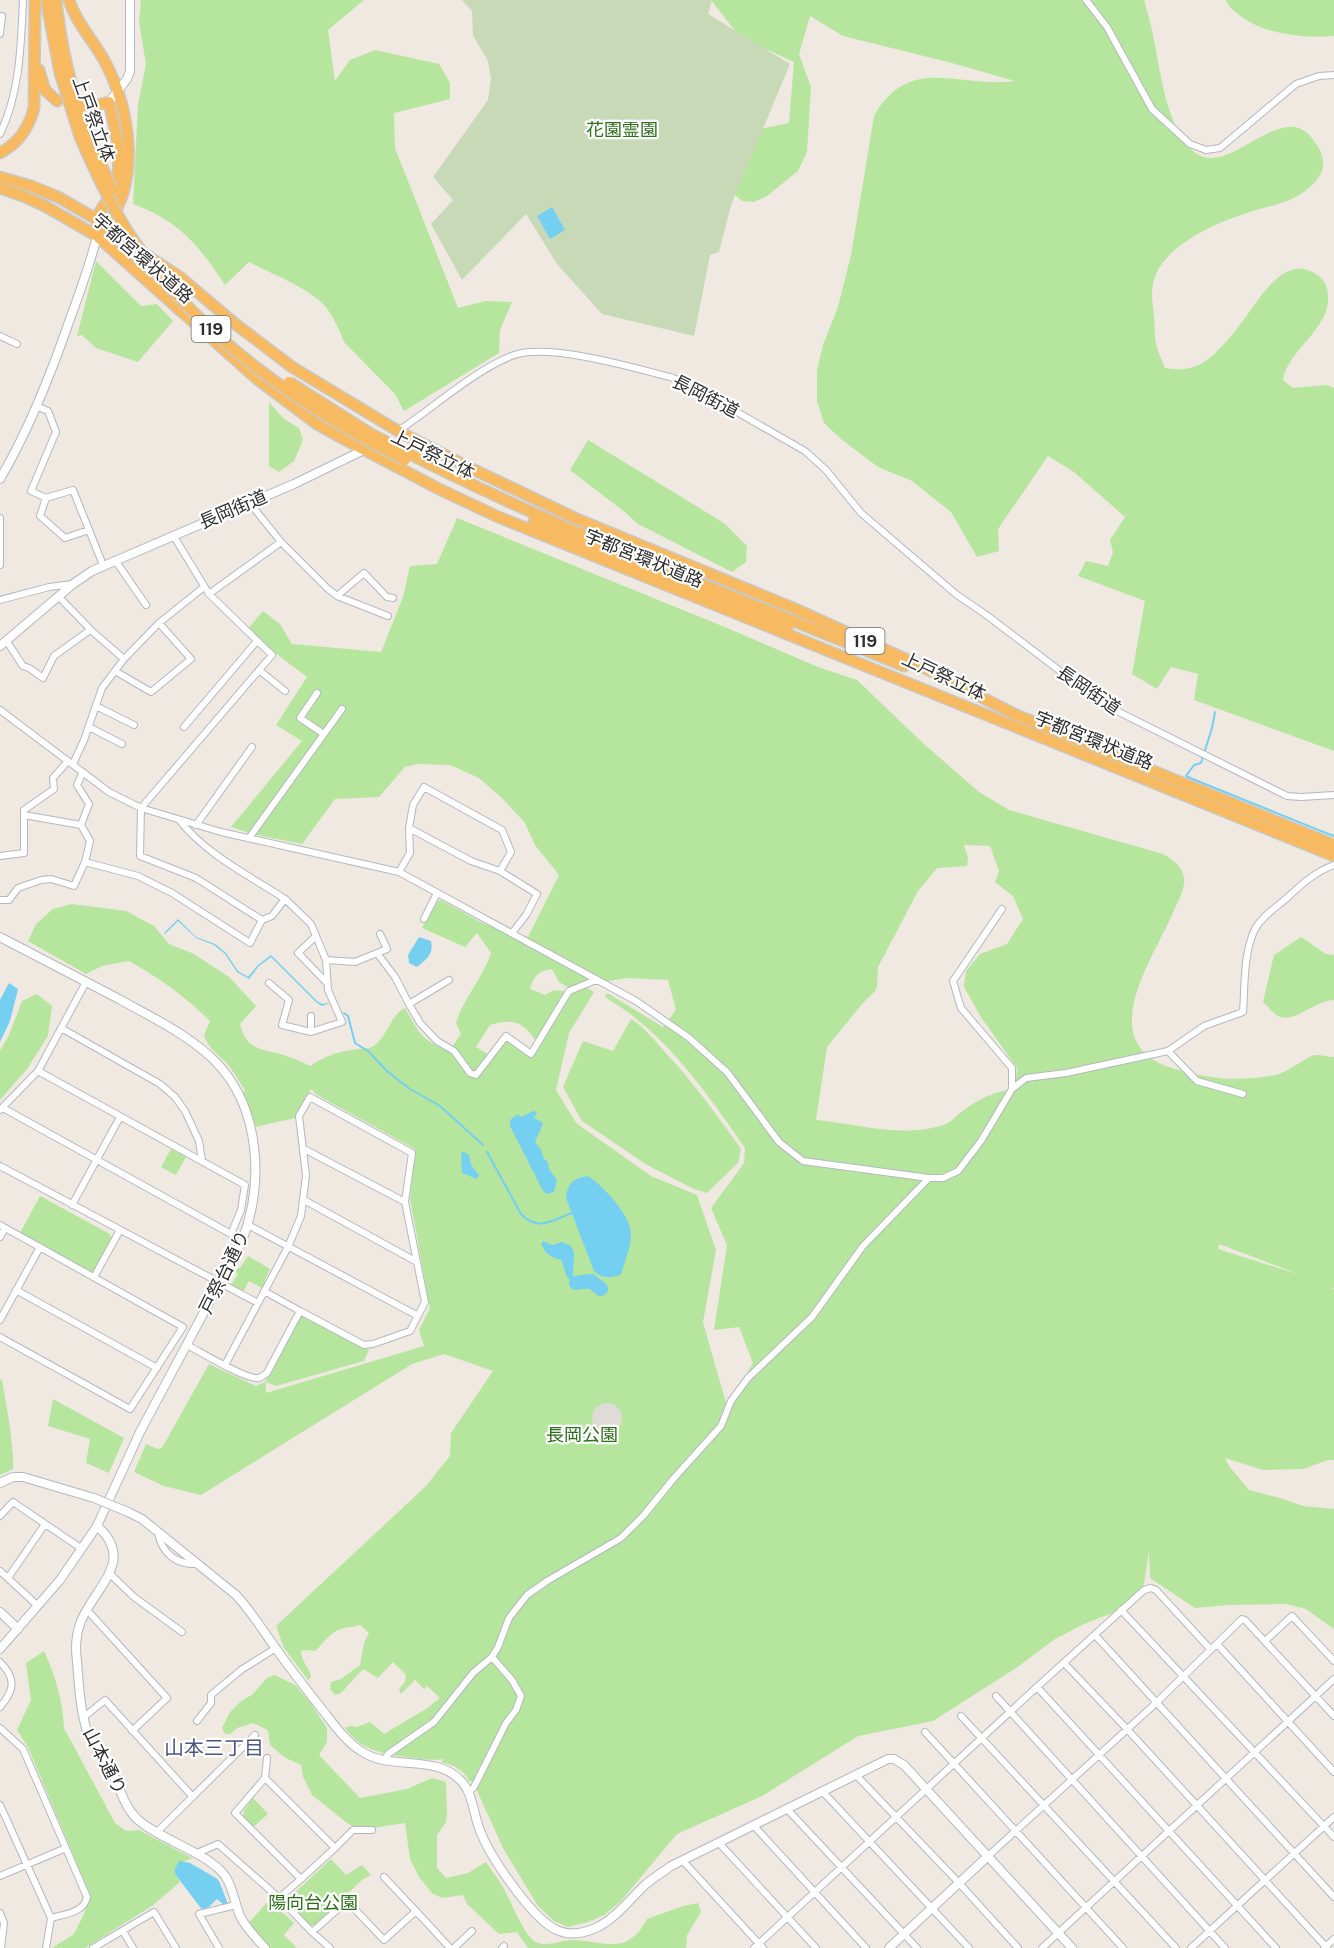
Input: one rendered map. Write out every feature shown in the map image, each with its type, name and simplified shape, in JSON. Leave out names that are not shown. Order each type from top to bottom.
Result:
[{"type":"highway","points":[[0,153],[22,136],[32,118],[35,98],[35,0]]},
{"type":"highway","name":"上戸祭立体","points":[[46,0],[60,74],[99,180],[131,237],[151,264],[193,311],[236,351],[298,397],[364,439],[1014,714]]},
{"type":"highway","name":"上戸祭立体","points":[[56,0],[58,21],[84,136]]},
{"type":"highway","points":[[69,0],[73,11],[103,59],[117,90],[125,124],[129,163],[126,184],[107,225],[97,236]]},
{"type":"highway","points":[[34,34],[38,67],[45,90],[57,101]]},
{"type":"highway","points":[[86,105],[108,102],[117,140],[118,169],[113,190],[96,219],[97,236]]},
{"type":"highway","name":"宇都宮環状道路","points":[[0,177],[58,197],[107,225],[134,247],[181,278],[234,323],[292,367],[398,431],[535,499],[793,608],[923,667],[1014,714],[1334,845]]},
{"type":"highway","name":"宇都宮環状道路","points":[[0,188],[45,206],[97,236],[257,379],[317,423],[439,489],[496,516],[1334,856]]},
{"type":"highway","name":"上戸祭立体","points":[[407,456],[527,518],[917,681],[1005,722]]},
{"type":"street","points":[[0,134],[8,119],[15,90],[23,0]]},
{"type":"street","points":[[108,102],[127,79],[130,71],[130,0]]},
{"type":"street","points":[[1086,0],[1107,27],[1152,109],[1190,144],[1206,150],[1220,148],[1296,84],[1319,76],[1334,75]]},
{"type":"street","points":[[0,34],[2,16]]},
{"type":"street","points":[[0,478],[36,406],[61,345],[92,258],[97,236]]},
{"type":"street","points":[[0,336],[17,344]]},
{"type":"street","name":"長岡街道","points":[[3,643],[73,584],[103,565],[365,450],[398,431],[487,368],[515,355],[534,352],[579,356],[673,378],[688,384],[805,451],[826,470],[861,513],[957,595],[1109,707],[1287,796],[1334,795]]},
{"type":"street","points":[[36,406],[48,411],[56,432],[31,491],[46,498],[73,490],[103,565]]},
{"type":"street","points":[[46,498],[40,516],[65,538],[88,530]]},
{"type":"street","points":[[249,502],[281,542],[337,596],[388,616]]},
{"type":"street","points":[[0,518],[0,564]]},
{"type":"street","points":[[173,535],[209,594],[272,655],[141,808],[140,856],[196,878],[262,920]]},
{"type":"street","points":[[209,594],[281,542]]},
{"type":"street","points":[[115,560],[146,605]]},
{"type":"street","points":[[337,596],[364,573],[387,597],[393,598]]},
{"type":"street","points":[[0,600],[49,587],[73,584]]},
{"type":"street","points":[[0,856],[24,853],[24,810],[54,789],[53,778],[70,762],[89,727],[102,688],[124,658],[159,623],[204,587]]},
{"type":"street","points":[[58,596],[90,630],[124,658]]},
{"type":"street","points":[[115,671],[151,692],[191,659],[159,623]]},
{"type":"street","points":[[3,643],[23,666],[43,678],[54,656],[90,630]]},
{"type":"street","points":[[184,727],[257,641]]},
{"type":"street","points":[[259,670],[285,691]]},
{"type":"street","points":[[317,693],[300,718],[324,734]]},
{"type":"street","points":[[96,706],[134,725]]},
{"type":"street","points":[[0,710],[109,792],[141,808],[196,825],[399,872],[636,1001],[688,1037],[727,1072],[778,1142],[803,1161],[929,1179],[943,1178],[958,1171],[981,1141],[1012,1089],[1026,1078],[1066,1073],[1168,1051],[1204,1026],[1243,1012],[1248,952],[1256,929],[1272,909],[1307,879],[1334,865]]},
{"type":"street","points":[[249,838],[342,710]]},
{"type":"street","points":[[89,727],[122,744]]},
{"type":"street","points":[[196,825],[252,747]]},
{"type":"street","points":[[81,825],[89,804],[77,785],[83,772]]},
{"type":"street","points":[[399,872],[410,853],[413,805],[424,787],[502,830],[511,852],[500,871]]},
{"type":"street","points":[[24,815],[81,825]]},
{"type":"street","points":[[180,821],[187,830],[225,860],[285,899],[311,924],[326,960],[328,990],[342,1022],[311,1032],[282,1025],[289,1000],[269,983]]},
{"type":"street","points":[[0,900],[9,900],[18,888],[41,880],[51,879],[74,886],[86,862],[90,841],[81,825]]},
{"type":"street","points":[[410,828],[471,861],[500,871],[537,894],[526,915],[512,933]]},
{"type":"street","points":[[86,862],[138,876],[172,893],[250,943],[262,920],[272,916],[285,899]]},
{"type":"street","points":[[424,919],[437,893]]},
{"type":"street","points":[[1002,909],[953,981],[961,1008],[1012,1068],[1012,1089]]},
{"type":"street","points":[[326,960],[355,962],[387,949],[381,934]]},
{"type":"street","points":[[316,936],[298,953],[327,983]]},
{"type":"street","name":"戸祭台通り","points":[[0,937],[165,1024],[194,1042],[218,1064],[228,1077],[243,1107],[255,1152],[255,1186],[248,1226],[140,1432],[97,1526],[38,1606],[0,1649]]},
{"type":"street","points":[[377,953],[395,978],[420,1023],[437,1041],[454,1051],[470,1073],[476,1075],[506,1036],[531,1054],[569,992],[596,980]]},
{"type":"street","points":[[409,1004],[449,980]]},
{"type":"street","points":[[38,1071],[245,1185],[241,1210],[231,1234],[1,1109],[38,1071],[86,982]]},
{"type":"street","points":[[311,1016],[311,1032]]},
{"type":"street","points":[[61,1028],[160,1084],[175,1097],[185,1111],[199,1141],[202,1161]]},
{"type":"street","points":[[1168,1051],[1197,1081],[1243,1094]]},
{"type":"street","points":[[225,1365],[264,1291],[288,1247],[301,1216],[306,1175],[299,1116],[310,1097],[412,1153],[405,1202],[425,1302],[410,1331],[364,1345],[264,1291]]},
{"type":"street","points":[[72,1205],[120,1117]]},
{"type":"street","points":[[304,1149],[405,1202]]},
{"type":"street","points":[[0,1166],[258,1303]]},
{"type":"street","points":[[384,1761],[388,1754],[434,1722],[473,1673],[492,1657],[509,1618],[527,1595],[621,1538],[644,1515],[721,1426],[731,1401],[748,1378],[812,1317],[863,1246],[929,1179]]},
{"type":"street","points":[[304,1200],[417,1262]]},
{"type":"street","points":[[248,1226],[418,1316]]},
{"type":"street","points":[[0,1237],[2,1227],[183,1327],[130,1409],[0,1337]]},
{"type":"street","points":[[94,1277],[120,1230]]},
{"type":"street","points":[[0,1320],[40,1247]]},
{"type":"street","points":[[16,1290],[157,1368]]},
{"type":"street","points":[[187,1345],[249,1378],[258,1378],[267,1373],[300,1311]]},
{"type":"street","points":[[0,1483],[13,1477],[23,1477],[94,1498],[142,1520],[198,1564],[248,1607],[329,1719],[352,1745],[363,1753],[384,1761],[438,1766],[451,1772],[462,1781],[469,1792],[480,1831],[490,1853],[505,1876],[544,1923],[560,1932],[579,1935],[597,1927],[613,1917],[647,1884],[671,1866],[888,1759],[894,1759],[904,1765],[1072,1948]]},
{"type":"street","points":[[0,1516],[13,1502],[82,1548]]},
{"type":"street","points":[[8,1578],[45,1524]]},
{"type":"street","name":"山本通り","points":[[97,1526],[108,1536],[114,1550],[114,1562],[78,1629],[75,1648],[88,1733],[112,1772],[128,1807],[139,1821],[223,1872],[247,1927],[262,1947]]},
{"type":"street","points":[[0,1570],[38,1606]]},
{"type":"street","points":[[109,1573],[134,1597],[182,1632]]},
{"type":"street","points":[[683,1861],[758,1947],[1036,1687],[1144,1590],[1151,1588],[1156,1590],[1211,1650]]},
{"type":"street","points":[[87,1610],[166,1698],[132,1731]]},
{"type":"street","points":[[1122,1611],[1334,1837]]},
{"type":"street","points":[[0,1612],[18,1629]]},
{"type":"street","points":[[1265,1641],[1292,1616],[1334,1661]]},
{"type":"street","points":[[889,1948],[1156,1703],[1242,1619],[1334,1716]]},
{"type":"street","points":[[1095,1635],[1334,1897]]},
{"type":"street","points":[[1217,1644],[1334,1772]]},
{"type":"street","points":[[197,1721],[211,1703],[211,1695],[241,1670],[276,1648]]},
{"type":"street","points":[[469,1792],[474,1787],[506,1723],[516,1710],[521,1696],[512,1680],[492,1657]]},
{"type":"street","points":[[0,1662],[10,1671],[13,1686],[8,1698],[0,1707]]},
{"type":"street","points":[[1064,1663],[1127,1729],[1325,1948],[1334,1939]]},
{"type":"street","points":[[1042,1948],[1334,1679]]},
{"type":"street","points":[[1036,1687],[1276,1948]]},
{"type":"street","points":[[996,1696],[1226,1948]]},
{"type":"street","points":[[84,1717],[105,1700],[192,1796]]},
{"type":"street","points":[[961,1716],[1176,1948]]},
{"type":"street","points":[[0,1728],[23,1749],[87,1897],[82,1909],[51,1918]]},
{"type":"street","points":[[925,1732],[1123,1948]]},
{"type":"street","points":[[156,1833],[255,1735]]},
{"type":"street","points":[[267,1758],[265,1778],[235,1813],[301,1879]]},
{"type":"street","points":[[856,1775],[1018,1948]]},
{"type":"street","points":[[265,1778],[334,1848]]},
{"type":"street","points":[[823,1791],[969,1948]]},
{"type":"street","points":[[0,1805],[51,1918],[46,1948]]},
{"type":"street","points":[[787,1809],[917,1948]]},
{"type":"street","points":[[1191,1948],[1334,1817]]},
{"type":"street","points":[[754,1826],[866,1948]]},
{"type":"street","points":[[279,1898],[353,1830],[372,1830]]},
{"type":"street","points":[[719,1843],[816,1948]]},
{"type":"street","points":[[195,1854],[218,1844],[279,1898],[330,1948]]},
{"type":"street","points":[[0,1875],[66,1848]]},
{"type":"street","points":[[384,1877],[452,1948],[472,1931]]},
{"type":"street","points":[[312,1932],[346,1901],[384,1940],[416,1911]]},
{"type":"street","points":[[219,1948],[199,1914],[236,1905]]},
{"type":"street","points":[[93,1948],[154,1912],[176,1948]]},
{"type":"street","points":[[0,1913],[4,1923],[1,1948]]},
{"type":"street","points":[[123,1931],[133,1948]]},
{"type":"green space","points":[[141,0],[364,0],[328,30],[335,81],[350,60],[375,50],[439,64],[450,83],[450,99],[394,113],[395,148],[458,308],[486,301],[512,302],[500,330],[499,353],[404,411],[395,394],[344,342],[330,312],[317,299],[299,287],[249,262],[225,285],[206,257],[175,226],[133,204],[138,105],[146,64],[139,22]]},
{"type":"green space","name":"花園霊園","points":[[462,0],[712,0],[708,14],[790,64],[731,205],[719,252],[710,255],[694,336],[602,314],[557,264],[526,214],[462,280],[431,224],[453,200],[433,177],[488,100],[491,79],[488,61],[473,36],[472,11]]},
{"type":"green space","points":[[711,0],[1144,0],[1172,118],[1188,146],[1199,155],[1212,158],[1227,155],[1271,132],[1286,127],[1299,128],[1311,137],[1323,161],[1321,173],[1314,183],[1294,198],[1226,220],[1188,240],[1177,248],[1159,268],[1153,284],[1152,298],[1156,344],[1165,368],[1182,369],[1198,365],[1217,351],[1268,288],[1286,272],[1297,269],[1308,270],[1323,279],[1326,285],[1328,302],[1326,312],[1314,332],[1291,361],[1283,380],[1293,388],[1327,385],[1334,388],[1334,751],[1194,700],[1198,674],[1171,667],[1157,689],[1132,674],[1145,601],[1078,576],[1086,561],[1108,566],[1113,552],[1110,540],[1125,517],[1074,472],[1048,456],[998,529],[999,551],[977,557],[951,512],[912,481],[878,467],[824,423],[817,401],[817,370],[823,345],[838,307],[851,255],[874,116],[888,97],[903,85],[920,79],[1015,81],[843,36],[810,16],[799,54],[811,87],[807,152],[798,171],[767,196],[754,202],[742,201],[734,194],[760,129],[789,123],[794,62],[740,37]]},
{"type":"green space","points":[[1226,0],[1334,0],[1334,36],[1284,34],[1259,27],[1238,14]]},
{"type":"green space","points":[[96,261],[141,306],[157,304],[173,321],[138,362],[96,348],[82,335],[77,336]]},
{"type":"green space","points":[[269,402],[284,419],[299,428],[303,440],[294,461],[279,472],[269,466]]},
{"type":"green space","points":[[588,440],[724,523],[747,546],[746,562],[732,572],[638,524],[570,470]]},
{"type":"green space","name":"長岡公園","points":[[457,518],[818,667],[857,680],[925,745],[979,792],[1009,810],[1163,854],[1179,866],[1184,877],[1182,892],[1135,998],[1132,1020],[1136,1040],[1149,1057],[1187,1072],[1237,1079],[1280,1074],[1316,1055],[1334,1057],[1334,1289],[1330,1288],[1334,1290],[1334,1460],[1303,1469],[1263,1470],[1225,1458],[1249,1490],[1303,1506],[1334,1509],[1334,1629],[1306,1609],[1286,1604],[1195,1608],[1150,1578],[1149,1551],[1143,1590],[1115,1612],[1055,1639],[1016,1668],[933,1721],[858,1736],[762,1796],[677,1834],[620,1902],[604,1915],[568,1927],[554,1921],[538,1906],[504,1850],[473,1782],[469,1781],[461,1771],[441,1762],[444,1759],[420,1759],[380,1752],[364,1746],[345,1728],[357,1727],[370,1722],[384,1734],[440,1698],[427,1686],[424,1689],[415,1680],[401,1694],[399,1689],[405,1682],[406,1675],[393,1662],[378,1678],[363,1669],[341,1693],[335,1695],[330,1689],[331,1682],[341,1679],[360,1665],[364,1643],[369,1633],[360,1625],[343,1628],[333,1633],[315,1651],[301,1651],[311,1675],[308,1680],[284,1648],[276,1626],[425,1487],[450,1456],[451,1433],[493,1371],[444,1354],[412,1364],[201,1495],[164,1486],[134,1472],[146,1444],[158,1449],[162,1448],[209,1364],[256,1386],[265,1382],[302,1314],[369,1350],[364,1361],[276,1386],[266,1382],[266,1393],[424,1346],[419,1330],[430,1308],[410,1199],[415,1149],[317,1095],[311,1089],[295,1118],[255,1127],[243,1092],[245,1091],[229,1066],[206,1040],[204,1035],[210,1021],[191,1003],[129,961],[102,966],[86,974],[28,941],[36,924],[53,909],[72,904],[126,911],[154,926],[169,944],[194,954],[229,977],[256,1006],[240,1024],[243,1034],[253,1046],[310,1066],[333,1054],[372,1047],[382,1038],[395,1016],[405,1008],[426,1039],[449,1051],[461,1034],[456,1023],[459,1014],[491,953],[477,933],[465,947],[422,928],[438,901],[441,900],[484,924],[528,937],[559,875],[535,845],[525,823],[503,799],[479,778],[450,765],[418,764],[405,767],[379,797],[335,799],[302,844],[252,834],[231,827],[302,741],[276,725],[307,677],[246,631],[263,611],[280,624],[292,644],[381,652],[403,597],[410,566],[437,564]],"holes":[[[964,845],[990,846],[999,871],[995,882],[1013,896],[1023,919],[1007,944],[980,954],[966,971],[964,987],[981,1017],[1017,1068],[1015,1089],[995,1093],[970,1106],[949,1123],[930,1128],[881,1129],[816,1120],[827,1047],[875,991],[878,967],[918,891],[937,868],[967,866],[968,857]],[[552,969],[559,982],[569,988],[627,978],[668,980],[676,1010],[663,1027],[609,994],[605,994],[606,998],[627,1011],[665,1045],[700,1085],[745,1148],[744,1163],[711,1208],[727,1245],[714,1330],[739,1327],[753,1363],[720,1418],[726,1403],[703,1322],[716,1250],[697,1195],[651,1176],[576,1123],[556,1090],[569,1033],[594,992],[585,987],[568,993],[559,990],[545,995],[530,989],[537,975]],[[566,997],[534,1057],[507,1041],[492,1057],[476,1047],[490,1025],[506,1022],[523,1026],[537,1043]],[[1219,1244],[1301,1275],[1218,1249]]]},
{"type":"green space","points":[[1301,937],[1326,954],[1334,955],[1334,1000],[1285,1018],[1278,1016],[1263,1002],[1274,955]]},
{"type":"green space","points":[[37,994],[52,1006],[48,1036],[27,1069],[0,1100],[0,1051],[22,1001]]},
{"type":"green space","points":[[631,1019],[649,1034],[685,1075],[741,1149],[738,1163],[707,1193],[694,1189],[647,1165],[582,1121],[563,1087],[583,1041],[613,1051]]},
{"type":"green space","points":[[171,1149],[186,1157],[176,1175],[161,1167]]},
{"type":"green space","points":[[40,1196],[110,1234],[112,1239],[95,1272],[91,1272],[20,1233]]},
{"type":"green space","points":[[248,1256],[270,1269],[264,1282],[266,1283],[264,1289],[249,1281],[240,1297],[226,1290],[238,1274],[235,1272]]},
{"type":"green space","points":[[0,1379],[10,1427],[13,1469],[0,1475]]},
{"type":"green space","points":[[53,1399],[124,1438],[109,1473],[86,1463],[90,1439],[48,1426]]},
{"type":"green space","points":[[44,1651],[58,1688],[64,1728],[115,1823],[126,1831],[139,1830],[192,1858],[183,1862],[175,1874],[180,1882],[152,1906],[85,1948],[52,1948],[74,1934],[90,1895],[28,1747],[17,1730],[31,1700],[26,1663]]},
{"type":"green space","points":[[275,1675],[295,1685],[309,1701],[327,1728],[327,1742],[319,1755],[360,1798],[407,1789],[432,1778],[446,1782],[447,1813],[446,1822],[437,1835],[437,1868],[446,1878],[468,1873],[486,1862],[534,1941],[543,1944],[570,1940],[619,1944],[635,1935],[647,1919],[698,1903],[701,1912],[687,1935],[686,1948],[528,1948],[517,1932],[499,1934],[467,1904],[463,1895],[442,1898],[432,1893],[419,1877],[410,1859],[405,1823],[360,1830],[347,1823],[312,1795],[303,1777],[301,1765],[284,1757],[270,1745],[268,1730],[253,1723],[237,1728],[230,1734],[225,1734],[222,1728],[230,1712],[241,1701],[252,1695],[267,1678]]},
{"type":"green space","points":[[253,1798],[268,1814],[253,1827],[243,1817],[244,1810]]},
{"type":"green space","name":"陽向台公園","points":[[331,1859],[346,1875],[362,1865],[371,1875],[362,1880],[315,1925],[310,1925],[287,1905],[288,1899]]},
{"type":"green space","points":[[269,1900],[294,1923],[284,1935],[297,1948],[271,1948],[248,1924]]},
{"type":"shaded area","points":[[607,1403],[618,1407],[622,1418],[618,1429],[607,1433],[596,1429],[592,1418],[596,1407]]},
{"type":"water","points":[[552,207],[565,230],[550,239],[537,216]]},
{"type":"water","points":[[1188,776],[1321,830],[1321,832],[1187,778]]},
{"type":"water","points":[[178,919],[196,937],[215,944],[226,953],[238,971],[248,977],[258,965],[271,955],[317,1001],[322,1004],[330,1003],[322,1006],[316,1002],[271,957],[259,966],[249,979],[237,972],[225,954],[214,945],[196,938],[178,921],[165,934]]},
{"type":"water","points":[[419,937],[431,941],[432,946],[428,956],[417,967],[409,963],[408,955]]},
{"type":"water","points":[[9,983],[18,989],[10,1021],[0,1042],[0,1000]]},
{"type":"water","points":[[533,1111],[537,1112],[534,1118],[543,1124],[535,1142],[557,1180],[554,1192],[547,1194],[543,1191],[510,1126],[510,1120],[518,1114],[521,1117]]},
{"type":"water","points":[[461,1153],[469,1155],[471,1165],[479,1175],[477,1179],[462,1173]]},
{"type":"water","points":[[588,1176],[616,1202],[630,1227],[630,1244],[620,1275],[606,1277],[594,1271],[566,1198],[572,1182]]},
{"type":"water","points":[[543,1241],[552,1245],[562,1242],[571,1246],[576,1283],[567,1276],[561,1260],[551,1256],[545,1250],[541,1244]]},
{"type":"water","points":[[179,1861],[190,1863],[216,1878],[228,1904],[224,1905],[217,1899],[209,1907],[202,1909],[175,1874]]},
{"type":"waterway","points":[[1190,778],[1186,776],[1194,765],[1201,763],[1215,712]]},
{"type":"waterway","points":[[1321,831],[1334,836]]},
{"type":"waterway","points":[[344,1013],[348,1016],[355,1043],[368,1051],[388,1072],[410,1089],[440,1106],[483,1145]]},
{"type":"waterway","points":[[487,1152],[521,1214],[527,1219],[546,1223],[572,1213]]},
{"type":"waterway","points":[[576,1283],[591,1281],[601,1289]]},
{"type":"district","name":"山本三丁目","points":[[214,1748]]}]
